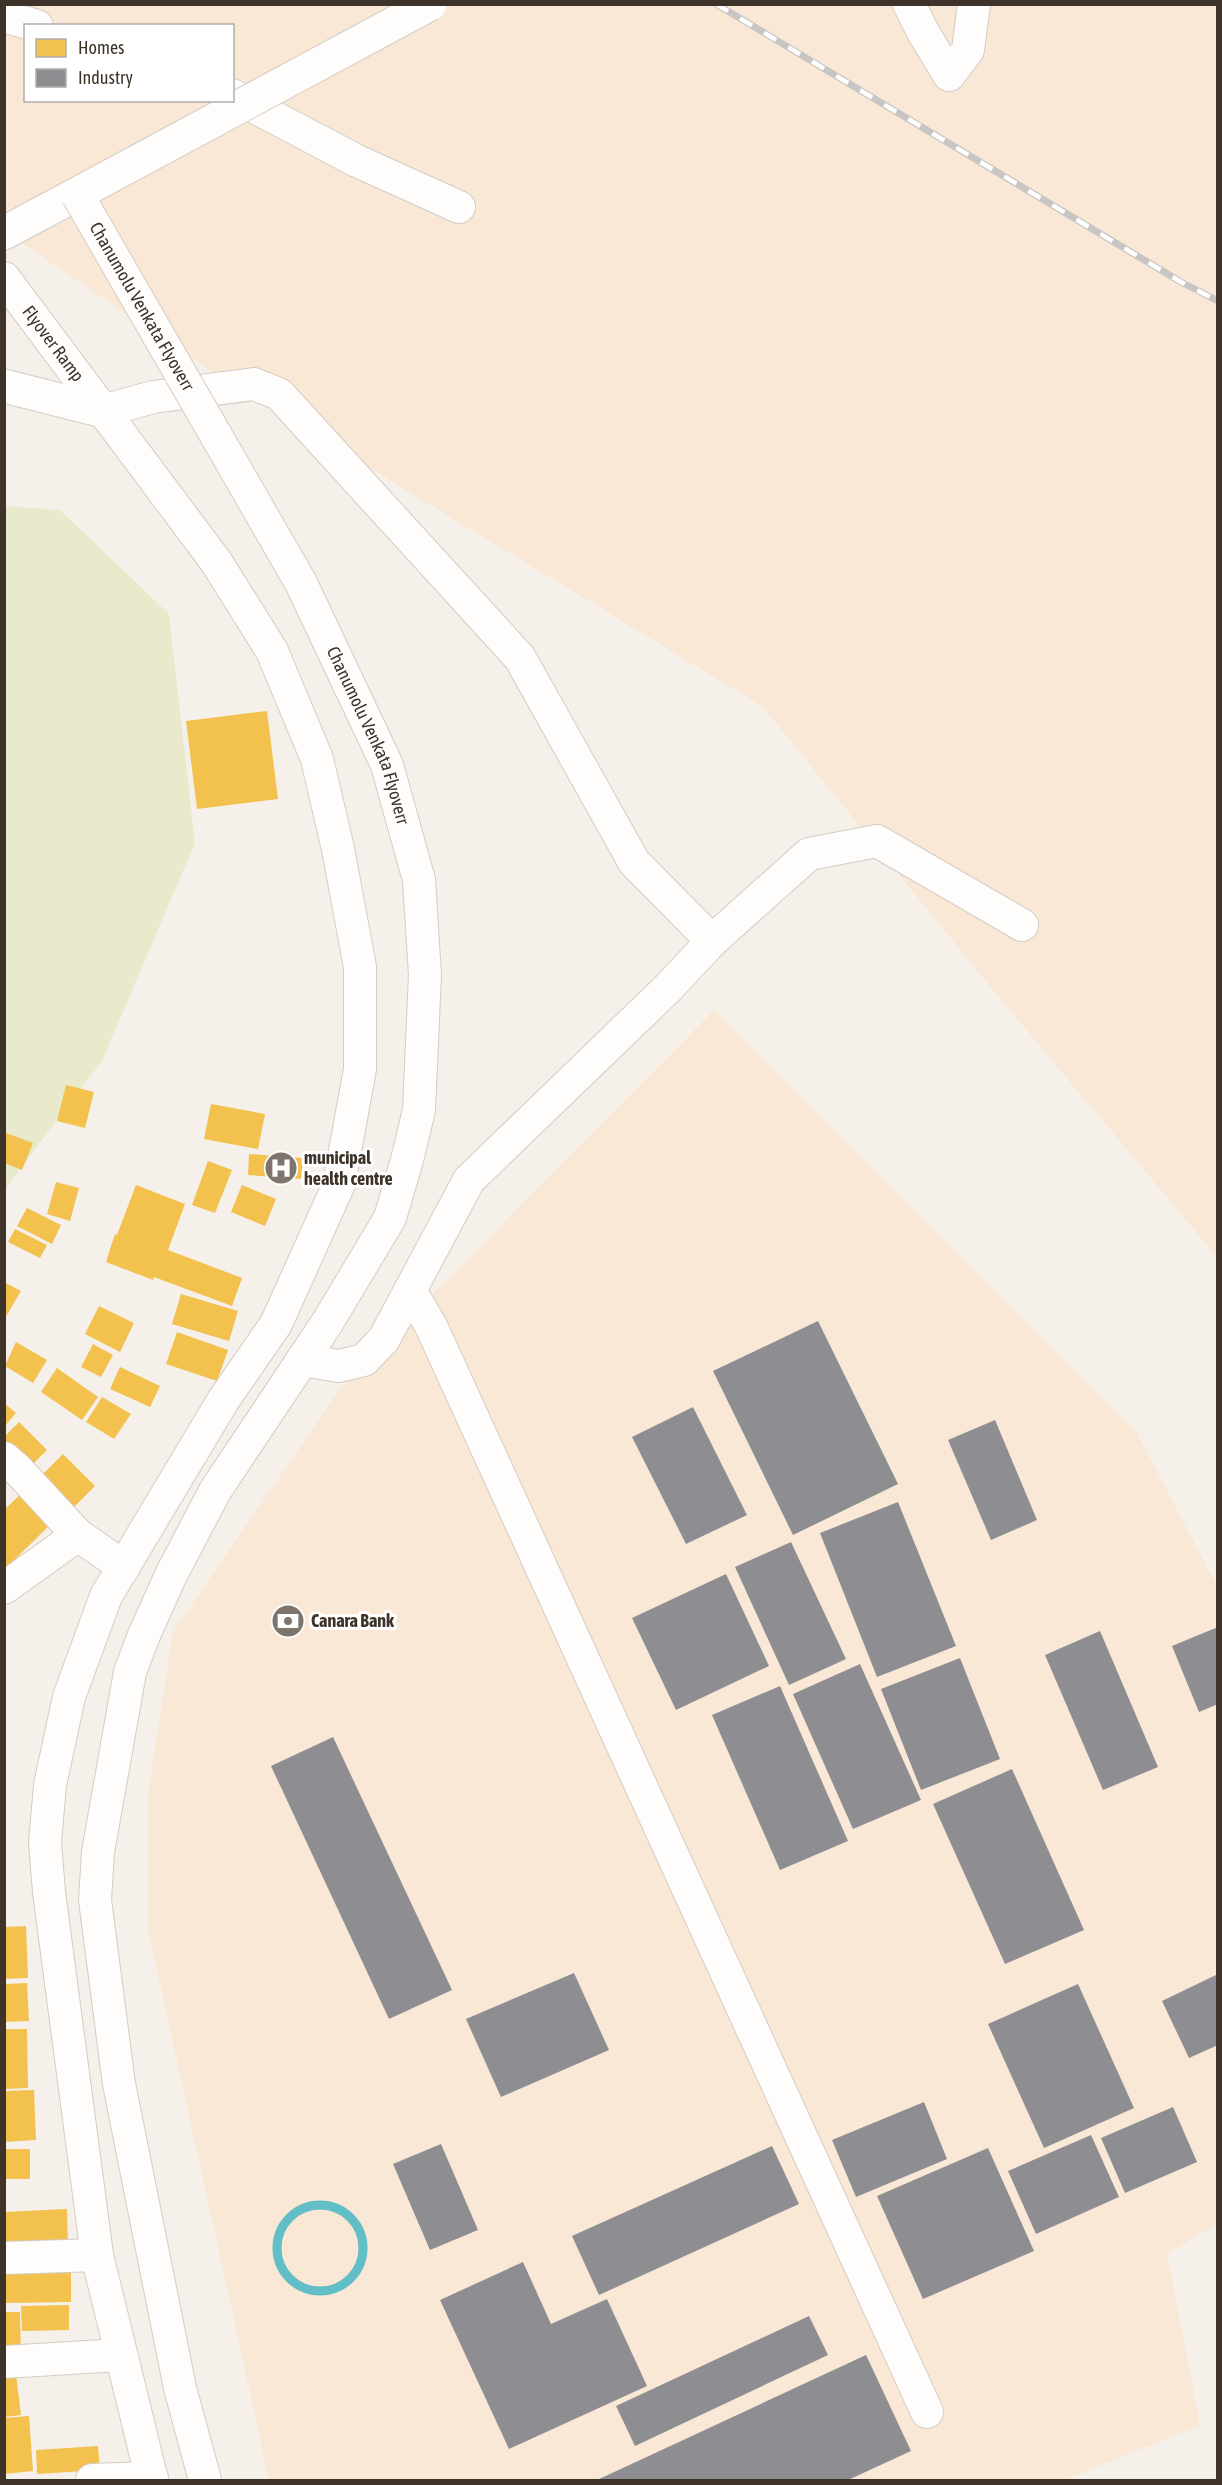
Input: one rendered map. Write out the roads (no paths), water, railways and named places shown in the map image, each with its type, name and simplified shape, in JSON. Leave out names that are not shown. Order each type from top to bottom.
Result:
[{"type":"main road","points":[[4,233],[430,4]]},
{"type":"main road","points":[[4,386],[103,411]]},
{"type":"street","points":[[909,4],[949,75],[968,50],[974,4]]},
{"type":"street","points":[[5,12],[32,24]]},
{"type":"street","points":[[234,96],[357,161],[459,207]]},
{"type":"street","points":[[4,226],[69,197]]},
{"type":"street","name":"Chanumolu Venkata Flyoverr","points":[[69,197],[301,583],[387,765],[419,880],[425,975],[419,1110],[390,1218],[327,1323],[215,1491],[171,1575],[130,1672],[98,1852],[95,1900],[119,2084],[180,2388],[205,2481]]},
{"type":"street","name":"Flyover Ramp","points":[[4,278],[217,563],[272,651],[317,759],[338,849],[360,967],[360,1069],[339,1184],[276,1323],[224,1398],[106,1596],[69,1697],[50,1785],[45,1843],[49,1892],[97,2255],[152,2479]]},
{"type":"street","points":[[103,411],[153,397],[254,384],[279,394],[520,658],[634,862],[712,941]]},
{"type":"street","points":[[302,1360],[339,1366],[364,1360],[384,1339],[469,1180],[668,988],[712,941],[809,854],[877,841],[1022,925]]},
{"type":"street","points":[[410,1290],[431,1326],[927,2412]]},
{"type":"street","points":[[4,1458],[78,1535],[124,1567]]},
{"type":"street","points":[[4,1587],[78,1535]]},
{"type":"street","points":[[4,2258],[97,2255]]},
{"type":"street","points":[[4,2362],[120,2355]]},
{"type":"street","points":[[92,2481],[152,2479]]},
{"type":"waterway","points":[[312,2205],[328,2205],[351,2217],[360,2231],[363,2248],[360,2265],[351,2279],[328,2291],[312,2291],[296,2284],[284,2272],[277,2256],[277,2240],[284,2224],[296,2212],[312,2205]]},
{"type":"railway","points":[[716,4],[1181,282],[1218,301]]},
{"type":"place","name":"municipal health centre","points":[[281,1168]]},
{"type":"place","name":"Canara Bank","points":[[288,1621]]}]
